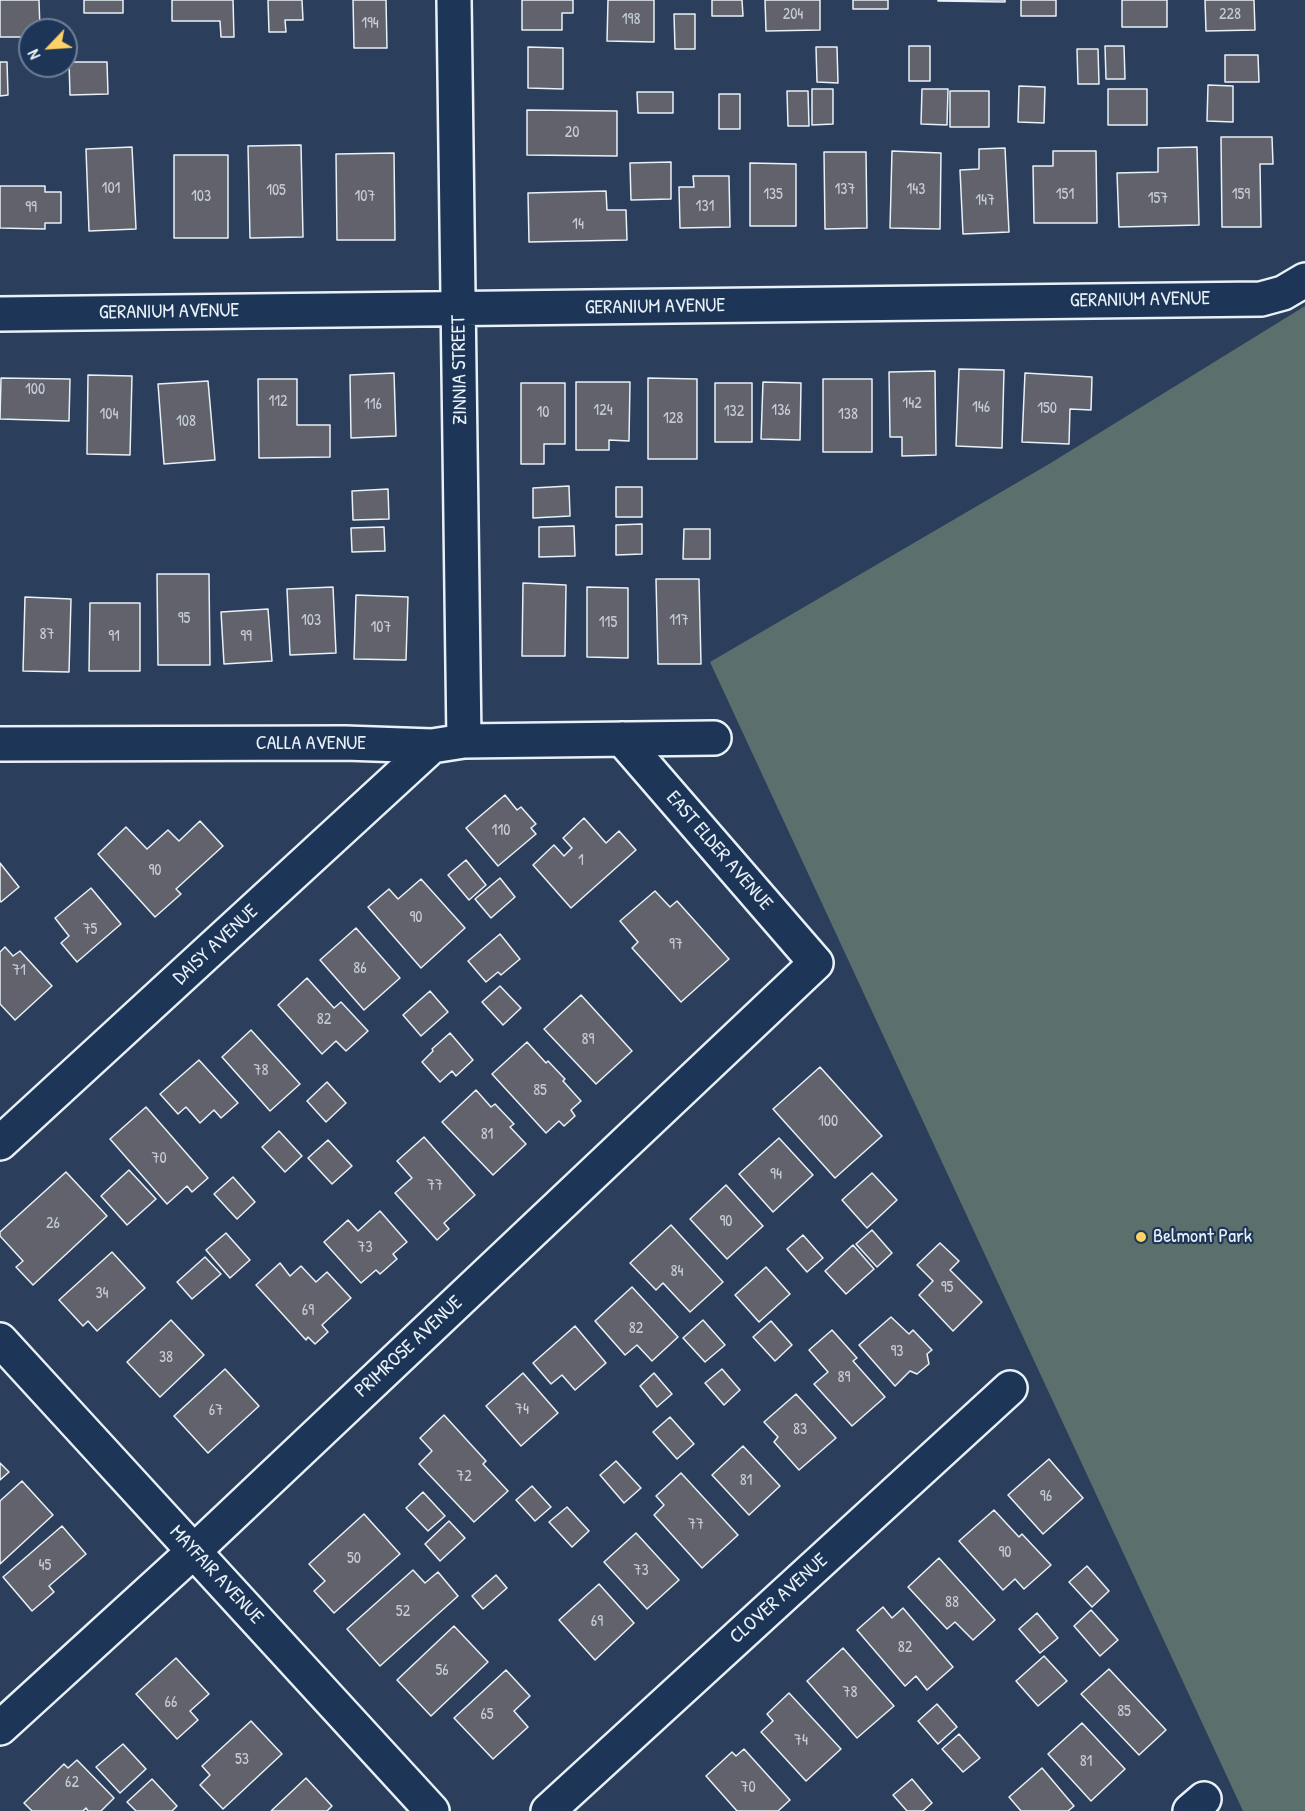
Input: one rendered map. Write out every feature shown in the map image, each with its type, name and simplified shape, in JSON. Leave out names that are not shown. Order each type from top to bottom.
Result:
[{"type":"street","name":"ZINNIA STREET","points":[[454,0],[464,741]]},
{"type":"street","name":"GERANIUM AVENUE","points":[[0,314],[1261,298],[1283,293],[1305,280]]},
{"type":"street","name":"CALLA AVENUE","points":[[0,744],[345,743],[432,746],[464,741],[714,738]]},
{"type":"street","name":"EAST ELDER AVENUE","points":[[622,739],[816,963]]},
{"type":"street","name":"DAISY AVENUE","points":[[0,1143],[432,746]]},
{"type":"street","name":"PRIMROSE AVENUE","points":[[0,1728],[194,1551],[816,963]]},
{"type":"street","name":"MAYFAIR AVENUE","points":[[0,1340],[432,1811]]},
{"type":"street","name":"CLOVER AVENUE","points":[[548,1811],[1010,1388]]},
{"type":"green space","name":"Belmont Park","points":[[1305,306],[1305,1811],[1243,1811],[710,662],[1049,464]]},
{"type":"building","points":[[0,0],[39,0],[40,18],[18,18],[18,37],[0,37]]},
{"type":"building","points":[[84,0],[123,0],[123,13],[84,13]]},
{"type":"building","points":[[172,0],[233,0],[234,37],[221,37],[220,21],[172,21]]},
{"type":"building","points":[[268,0],[302,0],[303,20],[285,20],[286,32],[269,32]]},
{"type":"building","points":[[353,0],[386,0],[387,48],[354,48]]},
{"type":"building","points":[[522,0],[573,0],[573,13],[562,13],[562,30],[522,30]]},
{"type":"building","points":[[608,0],[654,0],[654,42],[607,41]]},
{"type":"building","points":[[712,0],[742,0],[743,16],[712,16]]},
{"type":"building","points":[[765,0],[820,0],[820,30],[766,31]]},
{"type":"building","points":[[853,0],[888,0],[888,9],[853,9]]},
{"type":"building","points":[[1005,0],[1005,2],[938,1]]},
{"type":"building","points":[[1021,0],[1056,0],[1056,16],[1021,16]]},
{"type":"building","points":[[1122,0],[1167,0],[1167,27],[1122,27]]},
{"type":"building","points":[[1205,0],[1254,0],[1255,30],[1206,31]]},
{"type":"building","points":[[674,14],[695,14],[695,49],[675,49]]},
{"type":"building","points":[[909,46],[930,46],[930,81],[909,81]]},
{"type":"building","points":[[1105,46],[1124,46],[1125,79],[1106,79]]},
{"type":"building","points":[[528,47],[563,48],[563,89],[528,88]]},
{"type":"building","points":[[816,47],[837,47],[838,83],[817,82]]},
{"type":"building","points":[[1077,49],[1098,49],[1099,84],[1078,84]]},
{"type":"building","points":[[1225,55],[1258,55],[1259,82],[1225,82]]},
{"type":"building","points":[[0,62],[7,62],[8,95],[0,96]]},
{"type":"building","points":[[78,62],[107,62],[108,94],[70,95],[69,78],[78,78]]},
{"type":"building","points":[[1208,85],[1233,86],[1233,122],[1207,121]]},
{"type":"building","points":[[1019,86],[1045,87],[1044,123],[1018,122]]},
{"type":"building","points":[[812,89],[833,89],[833,124],[812,125]]},
{"type":"building","points":[[922,89],[948,89],[947,125],[921,124]]},
{"type":"building","points":[[1108,89],[1147,89],[1147,125],[1108,125]]},
{"type":"building","points":[[787,91],[808,91],[809,126],[788,126]]},
{"type":"building","points":[[950,91],[989,91],[989,127],[950,127]]},
{"type":"building","points":[[637,92],[673,92],[673,113],[638,113]]},
{"type":"building","points":[[719,94],[740,94],[740,129],[719,129]]},
{"type":"building","points":[[527,110],[617,111],[617,156],[527,155]]},
{"type":"building","points":[[1221,137],[1272,137],[1273,164],[1260,164],[1261,227],[1222,227]]},
{"type":"building","points":[[301,145],[303,237],[250,238],[248,146]]},
{"type":"building","points":[[132,147],[136,229],[89,231],[86,149]]},
{"type":"building","points":[[1197,147],[1199,225],[1119,227],[1117,173],[1158,172],[1158,148]]},
{"type":"building","points":[[1005,148],[1009,232],[963,234],[960,170],[979,169],[979,149]]},
{"type":"building","points":[[892,151],[941,153],[940,229],[890,228]]},
{"type":"building","points":[[1053,151],[1096,151],[1097,223],[1034,223],[1033,166],[1053,166]]},
{"type":"building","points":[[824,152],[866,152],[867,228],[825,229]]},
{"type":"building","points":[[394,153],[395,240],[337,240],[336,154]]},
{"type":"building","points":[[174,155],[228,155],[228,238],[174,238]]},
{"type":"building","points":[[671,162],[671,199],[631,200],[630,163]]},
{"type":"building","points":[[750,163],[796,164],[796,226],[750,226]]},
{"type":"building","points":[[693,176],[729,176],[730,227],[680,228],[679,187],[694,187]]},
{"type":"building","points":[[0,186],[45,186],[45,192],[61,192],[61,223],[45,223],[45,229],[0,228]]},
{"type":"building","points":[[606,191],[607,210],[626,210],[627,240],[529,242],[528,193]]},
{"type":"building","points":[[959,369],[1004,370],[1002,448],[956,446]]},
{"type":"building","points":[[935,371],[936,455],[902,456],[902,437],[890,437],[889,372]]},
{"type":"building","points":[[394,373],[396,436],[351,438],[350,375]]},
{"type":"building","points":[[1025,373],[1092,377],[1091,410],[1070,409],[1069,444],[1022,442]]},
{"type":"building","points":[[88,375],[132,376],[130,455],[87,454]]},
{"type":"building","points":[[1,378],[70,379],[69,421],[0,419]]},
{"type":"building","points":[[648,378],[697,379],[697,459],[648,459]]},
{"type":"building","points":[[258,379],[297,379],[297,425],[330,425],[330,457],[259,458]]},
{"type":"building","points":[[823,379],[872,379],[872,452],[823,452]]},
{"type":"building","points":[[208,381],[215,460],[164,464],[158,384]]},
{"type":"building","points":[[576,382],[630,382],[629,441],[609,440],[609,450],[576,450]]},
{"type":"building","points":[[763,382],[801,383],[800,440],[761,439]]},
{"type":"building","points":[[521,383],[565,383],[565,444],[544,444],[544,464],[521,464]]},
{"type":"building","points":[[715,383],[752,383],[752,442],[715,442]]},
{"type":"building","points":[[569,486],[570,516],[533,518],[533,488]]},
{"type":"building","points":[[616,487],[642,487],[642,517],[616,517]]},
{"type":"building","points":[[388,489],[389,519],[353,520],[352,491]]},
{"type":"building","points":[[642,524],[642,554],[616,555],[616,525]]},
{"type":"building","points":[[574,526],[575,556],[539,557],[539,527]]},
{"type":"building","points":[[384,527],[385,551],[352,552],[351,528]]},
{"type":"building","points":[[684,529],[710,529],[710,559],[683,559]]},
{"type":"building","points":[[157,574],[209,574],[210,665],[158,665]]},
{"type":"building","points":[[656,579],[699,579],[701,664],[658,664]]},
{"type":"building","points":[[523,583],[566,585],[565,656],[522,656]]},
{"type":"building","points":[[333,587],[336,653],[290,655],[287,589]]},
{"type":"building","points":[[587,587],[628,588],[628,658],[587,657]]},
{"type":"building","points":[[356,595],[408,597],[406,660],[354,659]]},
{"type":"building","points":[[25,597],[71,599],[69,672],[23,671]]},
{"type":"building","points":[[90,603],[140,603],[140,671],[89,671]]},
{"type":"building","points":[[268,609],[272,661],[224,664],[221,612]]},
{"type":"building","points":[[505,795],[517,810],[521,807],[536,824],[531,828],[536,834],[498,866],[466,828]]},
{"type":"building","points":[[584,818],[606,843],[619,831],[636,850],[571,908],[533,865],[554,845],[564,856],[572,848],[563,838]]},
{"type":"building","points":[[200,821],[223,846],[176,889],[181,894],[155,917],[98,854],[126,827],[147,849],[168,830],[179,841]]},
{"type":"building","points":[[466,860],[486,885],[469,900],[448,875]]},
{"type":"building","points":[[0,863],[19,887],[1,902],[0,900]]},
{"type":"building","points":[[500,878],[515,897],[491,918],[475,899]]},
{"type":"building","points":[[421,879],[465,928],[421,968],[368,907],[389,889],[398,899]]},
{"type":"building","points":[[91,888],[121,924],[77,962],[61,943],[69,936],[55,918]]},
{"type":"building","points":[[655,891],[670,907],[677,901],[729,959],[681,1002],[632,948],[638,942],[620,921]]},
{"type":"building","points":[[356,928],[400,978],[364,1010],[320,960]]},
{"type":"building","points":[[500,934],[520,959],[501,975],[498,972],[486,982],[468,961]]},
{"type":"building","points":[[5,947],[13,956],[20,951],[52,986],[15,1020],[0,1004],[0,952]]},
{"type":"building","points":[[307,978],[334,1008],[341,1002],[368,1031],[346,1051],[336,1041],[322,1054],[278,1005]]},
{"type":"building","points":[[500,986],[521,1008],[503,1025],[482,1002]]},
{"type":"building","points":[[430,991],[448,1012],[421,1036],[403,1015]]},
{"type":"building","points":[[581,995],[632,1051],[596,1084],[544,1029]]},
{"type":"building","points":[[251,1030],[300,1084],[270,1111],[222,1057]]},
{"type":"building","points":[[450,1033],[473,1060],[456,1076],[452,1071],[440,1082],[422,1062],[433,1051],[432,1049]]},
{"type":"building","points":[[527,1042],[565,1079],[563,1081],[581,1101],[571,1110],[575,1116],[564,1126],[559,1121],[546,1133],[492,1074]]},
{"type":"building","points":[[199,1060],[238,1103],[221,1118],[214,1110],[200,1123],[186,1107],[178,1114],[160,1094]]},
{"type":"building","points":[[820,1067],[882,1136],[835,1178],[773,1109]]},
{"type":"building","points":[[327,1082],[346,1103],[326,1122],[307,1101]]},
{"type":"building","points":[[476,1090],[491,1107],[495,1104],[514,1124],[510,1127],[526,1144],[493,1175],[442,1122]]},
{"type":"building","points":[[146,1107],[208,1178],[192,1192],[187,1186],[167,1204],[110,1139]]},
{"type":"building","points":[[279,1131],[302,1156],[285,1172],[262,1147]]},
{"type":"building","points":[[424,1137],[475,1195],[444,1223],[449,1229],[437,1240],[395,1193],[412,1178],[397,1161]]},
{"type":"building","points":[[779,1138],[813,1175],[773,1212],[739,1174]]},
{"type":"building","points":[[328,1140],[352,1166],[332,1184],[308,1158]]},
{"type":"building","points":[[129,1170],[156,1199],[127,1225],[101,1196]]},
{"type":"building","points":[[66,1172],[107,1216],[33,1285],[16,1267],[23,1261],[0,1236],[0,1232]]},
{"type":"building","points":[[872,1173],[897,1200],[867,1228],[842,1200]]},
{"type":"building","points":[[233,1177],[255,1202],[237,1219],[214,1194]]},
{"type":"building","points":[[726,1185],[763,1226],[727,1259],[690,1219]]},
{"type":"building","points":[[380,1211],[407,1242],[393,1254],[397,1259],[380,1274],[376,1270],[361,1283],[324,1242],[348,1220],[358,1231]]},
{"type":"building","points":[[671,1225],[723,1282],[690,1312],[663,1283],[656,1290],[630,1263]]},
{"type":"building","points":[[872,1230],[892,1253],[877,1267],[856,1244]]},
{"type":"building","points":[[226,1233],[250,1260],[230,1278],[206,1250]]},
{"type":"building","points":[[803,1235],[823,1258],[807,1272],[787,1249]]},
{"type":"building","points":[[940,1243],[959,1261],[950,1270],[982,1302],[953,1331],[919,1295],[933,1281],[917,1265]]},
{"type":"building","points":[[853,1245],[874,1269],[846,1294],[825,1271]]},
{"type":"building","points":[[112,1252],[145,1288],[97,1331],[88,1321],[83,1326],[59,1300]]},
{"type":"building","points":[[205,1257],[221,1274],[192,1299],[177,1282]]},
{"type":"building","points":[[280,1263],[290,1276],[301,1266],[316,1282],[327,1272],[351,1298],[322,1325],[328,1332],[315,1344],[308,1337],[306,1340],[256,1285]]},
{"type":"building","points":[[766,1267],[790,1294],[759,1322],[735,1295]]},
{"type":"building","points":[[632,1287],[678,1337],[652,1361],[637,1345],[625,1355],[595,1321]]},
{"type":"building","points":[[891,1317],[909,1334],[913,1330],[932,1350],[927,1354],[929,1364],[917,1374],[910,1371],[895,1386],[859,1345]]},
{"type":"building","points":[[171,1320],[204,1355],[160,1397],[127,1362]]},
{"type":"building","points":[[703,1320],[725,1345],[705,1362],[683,1338]]},
{"type":"building","points":[[771,1321],[792,1345],[775,1361],[753,1337]]},
{"type":"building","points":[[575,1326],[606,1363],[575,1390],[562,1375],[551,1384],[533,1363]]},
{"type":"building","points":[[832,1330],[857,1358],[853,1361],[885,1397],[852,1426],[814,1384],[828,1372],[809,1350]]},
{"type":"building","points":[[225,1369],[259,1406],[208,1453],[174,1416]]},
{"type":"building","points":[[722,1369],[740,1390],[724,1405],[705,1383]]},
{"type":"building","points":[[523,1373],[558,1413],[521,1446],[486,1406]]},
{"type":"building","points":[[654,1373],[672,1394],[657,1407],[640,1386]]},
{"type":"building","points":[[796,1394],[836,1438],[799,1470],[774,1442],[778,1437],[764,1422]]},
{"type":"building","points":[[444,1415],[486,1461],[483,1464],[508,1491],[474,1522],[419,1464],[432,1451],[420,1438]]},
{"type":"building","points":[[670,1417],[694,1444],[677,1459],[653,1432]]},
{"type":"building","points":[[743,1446],[780,1486],[749,1515],[712,1475]]},
{"type":"building","points":[[1049,1459],[1083,1498],[1043,1534],[1008,1495]]},
{"type":"building","points":[[616,1461],[641,1488],[624,1503],[600,1475]]},
{"type":"building","points":[[0,1463],[9,1472],[0,1480]]},
{"type":"building","points":[[681,1473],[738,1535],[702,1568],[654,1515],[664,1505],[656,1496]]},
{"type":"building","points":[[22,1481],[53,1515],[0,1564],[0,1501]]},
{"type":"building","points":[[532,1486],[551,1507],[535,1521],[516,1500]]},
{"type":"building","points":[[423,1492],[445,1516],[428,1531],[406,1508]]},
{"type":"building","points":[[567,1507],[589,1531],[572,1547],[549,1522]]},
{"type":"building","points":[[994,1510],[1019,1537],[1022,1534],[1051,1565],[1024,1589],[1015,1579],[1003,1590],[959,1541]]},
{"type":"building","points":[[364,1514],[400,1554],[334,1613],[314,1591],[325,1581],[309,1564]]},
{"type":"building","points":[[449,1521],[465,1538],[440,1561],[425,1544]]},
{"type":"building","points":[[62,1526],[86,1554],[49,1586],[54,1592],[32,1611],[3,1577]]},
{"type":"building","points":[[636,1533],[679,1580],[647,1609],[604,1562]]},
{"type":"building","points":[[939,1558],[995,1620],[973,1640],[955,1622],[947,1629],[908,1587]]},
{"type":"building","points":[[1087,1566],[1109,1591],[1092,1607],[1069,1582]]},
{"type":"building","points":[[413,1570],[425,1583],[438,1572],[458,1596],[380,1666],[347,1629]]},
{"type":"building","points":[[496,1575],[507,1588],[483,1609],[472,1596]]},
{"type":"building","points":[[599,1584],[634,1623],[595,1660],[559,1620]]},
{"type":"building","points":[[883,1607],[892,1618],[903,1608],[953,1667],[927,1690],[916,1676],[905,1686],[857,1630]]},
{"type":"building","points":[[1091,1610],[1118,1640],[1100,1656],[1074,1626]]},
{"type":"building","points":[[1037,1613],[1058,1638],[1040,1653],[1019,1629]]},
{"type":"building","points":[[454,1626],[488,1662],[431,1716],[397,1680]]},
{"type":"building","points":[[843,1648],[894,1706],[857,1738],[807,1681]]},
{"type":"building","points":[[1044,1656],[1067,1681],[1038,1706],[1016,1681]]},
{"type":"building","points":[[176,1658],[209,1694],[190,1711],[198,1720],[177,1739],[136,1694]]},
{"type":"building","points":[[1109,1669],[1166,1730],[1139,1755],[1081,1694]]},
{"type":"building","points":[[506,1670],[530,1696],[514,1711],[528,1727],[493,1759],[454,1718]]},
{"type":"building","points":[[789,1693],[841,1749],[806,1781],[761,1732],[773,1721],[767,1714]]},
{"type":"building","points":[[937,1704],[957,1727],[938,1744],[918,1721]]},
{"type":"building","points":[[251,1721],[282,1754],[223,1809],[200,1785],[210,1775],[202,1766]]},
{"type":"building","points":[[1082,1723],[1125,1769],[1091,1801],[1048,1754]]},
{"type":"building","points":[[959,1734],[980,1758],[963,1772],[942,1749]]},
{"type":"building","points":[[123,1744],[146,1769],[120,1793],[96,1767]]},
{"type":"building","points":[[744,1749],[790,1800],[778,1811],[737,1811],[706,1776],[732,1752],[736,1756]]},
{"type":"building","points":[[77,1760],[114,1798],[101,1811],[88,1811],[86,1808],[83,1811],[32,1811],[24,1803],[64,1764],[68,1768]]},
{"type":"building","points":[[1042,1768],[1074,1806],[1068,1811],[1021,1811],[1009,1797]]},
{"type":"building","points":[[306,1778],[332,1806],[327,1811],[271,1811]]},
{"type":"building","points":[[152,1779],[177,1806],[172,1811],[136,1811],[127,1802]]},
{"type":"building","points":[[912,1779],[932,1803],[923,1811],[907,1811],[893,1795]]},
{"type":"place","name":"Belmont Park","points":[[1141,1237]]}]
